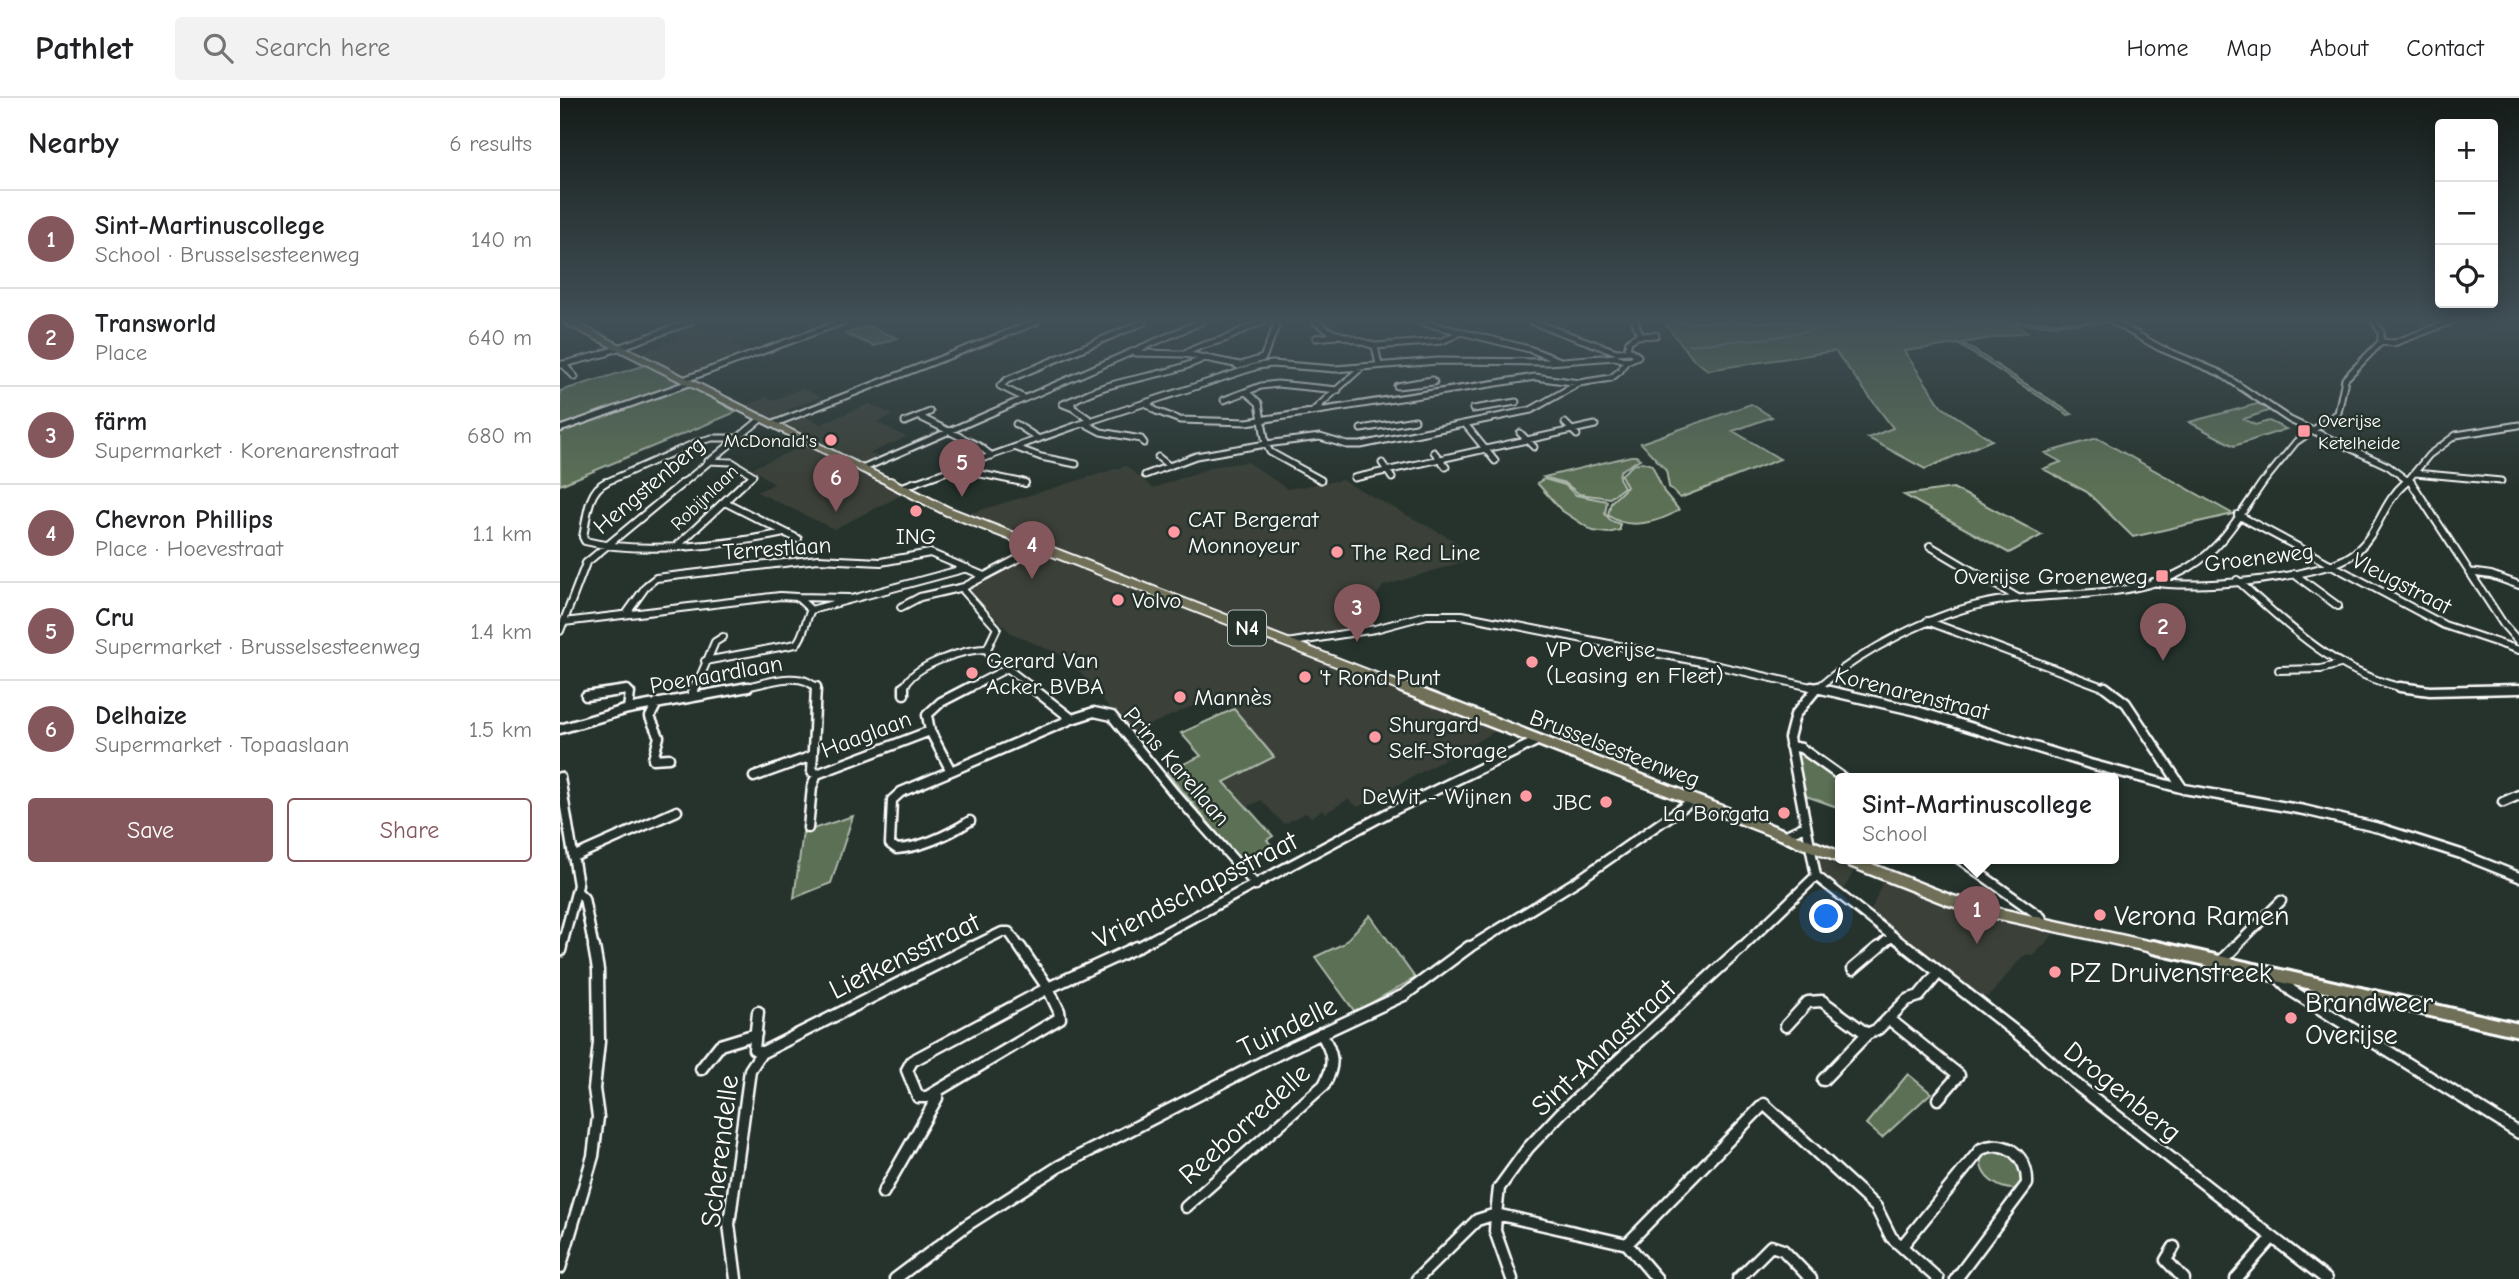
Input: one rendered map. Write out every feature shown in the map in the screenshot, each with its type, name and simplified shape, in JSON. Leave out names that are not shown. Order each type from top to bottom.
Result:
[{"type":"main road","name":"Brusselsesteenweg","points":[[678,377],[947,511],[1835,855]]},
{"type":"main road","name":"Brusselsesteenweg","points":[[1857,864],[1949,900],[2045,925],[2519,1030]]},
{"type":"street","points":[[560,429],[696,377]]},
{"type":"street","points":[[773,424],[894,377]]},
{"type":"street","points":[[1014,377],[1000,386],[1024,398]]},
{"type":"street","points":[[862,469],[1073,377]]},
{"type":"street","points":[[1092,421],[1063,404],[1109,386],[1151,377]]},
{"type":"street","points":[[903,489],[1084,423],[1225,377]]},
{"type":"street","points":[[1307,414],[1327,403],[1347,377]]},
{"type":"street","points":[[1146,403],[1156,412],[1183,420],[1224,423],[1263,421],[1534,377]]},
{"type":"street","points":[[1547,377],[1579,383],[1612,377]]},
{"type":"street","points":[[2226,377],[2268,407],[2312,432],[2388,466],[2409,481],[2504,625],[2519,642]]},
{"type":"street","points":[[1816,876],[1790,746],[1789,727],[1814,688],[1900,635],[1927,621],[1971,606],[2152,582],[2191,567],[2206,556],[2289,448],[2339,414],[2342,406],[2341,390],[2348,377]]},
{"type":"street","points":[[1432,380],[1435,382],[1415,386],[1394,386],[1432,380]]},
{"type":"street","points":[[1145,475],[1196,456],[1265,444],[1320,437],[1347,445],[1361,445],[1465,424],[1540,407],[1579,383]]},
{"type":"street","points":[[1224,400],[1277,384],[1338,390]]},
{"type":"street","points":[[1415,386],[1422,396]]},
{"type":"street","points":[[1246,392],[1259,403],[1265,444],[1270,452],[1321,480]]},
{"type":"street","points":[[1474,409],[1516,402]]},
{"type":"street","points":[[1327,403],[1338,409]]},
{"type":"street","points":[[1503,404],[1511,414]]},
{"type":"street","points":[[905,422],[930,412]]},
{"type":"street","points":[[920,416],[979,446],[992,456]]},
{"type":"street","name":"Hengstenberg","points":[[560,631],[583,566],[761,419]]},
{"type":"street","points":[[1361,429],[1415,420]]},
{"type":"street","points":[[1084,423],[1101,432],[1142,439],[1144,443]]},
{"type":"street","points":[[1395,423],[1405,436]]},
{"type":"street","points":[[1565,423],[1577,435]]},
{"type":"street","points":[[1016,424],[1039,439]]},
{"type":"street","points":[[1465,424],[1495,461]]},
{"type":"street","points":[[1354,478],[1595,425]]},
{"type":"street","name":"Groeneweg","points":[[2152,582],[2174,584],[2294,574],[2347,558],[2364,542],[2389,506],[2391,496],[2409,481],[2428,455],[2456,435],[2519,425]]},
{"type":"street","points":[[1520,433],[1534,447]]},
{"type":"street","points":[[736,438],[712,438],[696,442],[600,485],[592,496],[583,537],[591,544],[676,547],[784,533]]},
{"type":"street","points":[[1017,448],[1041,457],[1076,464]]},
{"type":"street","points":[[1434,452],[1446,467]]},
{"type":"street","points":[[1158,457],[1168,465]]},
{"type":"street","name":"Robijnlaan","points":[[676,547],[753,475],[732,461],[708,461]]},
{"type":"street","points":[[1382,463],[1392,478]]},
{"type":"street","points":[[967,464],[981,474],[1025,483]]},
{"type":"street","points":[[2415,473],[2501,481]]},
{"type":"street","points":[[725,502],[798,540]]},
{"type":"street","name":"Vleugstraat","points":[[2238,515],[2444,625],[2473,637],[2519,650]]},
{"type":"street","points":[[770,535],[776,528]]},
{"type":"street","points":[[1930,545],[2018,598]]},
{"type":"street","points":[[901,607],[920,597],[964,587],[1040,547]]},
{"type":"street","name":"Terrestlaan","points":[[627,614],[647,585],[664,576],[818,559],[881,562],[930,553],[984,576]]},
{"type":"street","points":[[705,661],[796,644],[800,641],[805,620],[811,610],[967,568]]},
{"type":"street","points":[[2469,572],[2491,575],[2519,585]]},
{"type":"street","points":[[2294,574],[2338,606]]},
{"type":"street","points":[[2237,580],[2267,608],[2340,664],[2366,677],[2417,690],[2519,689]]},
{"type":"street","points":[[964,587],[964,591],[997,628],[987,649]]},
{"type":"street","points":[[797,597],[811,610]]},
{"type":"street","points":[[564,622],[756,598],[857,598]]},
{"type":"street","name":"Korenarenstraat","points":[[1286,644],[1375,629],[1427,615],[1449,613],[1706,663],[1917,711],[2090,764],[2184,789],[2294,808],[2383,829],[2461,853],[2519,877]]},
{"type":"street","points":[[1927,621],[2093,682],[2121,699],[2184,789]]},
{"type":"street","points":[[691,697],[715,642],[723,637]]},
{"type":"street","points":[[904,694],[904,685],[911,676],[965,649],[987,649],[1006,668],[1072,719]]},
{"type":"street","points":[[2279,670],[2321,669],[2340,664]]},
{"type":"street","points":[[951,771],[926,718],[936,705],[1006,668]]},
{"type":"street","name":"Poenaardlaan","points":[[560,729],[657,703],[787,680],[807,679],[814,683],[817,690],[812,757],[812,772],[817,774],[812,787],[808,828]]},
{"type":"street","points":[[586,696],[627,690],[630,693],[628,709]]},
{"type":"street","points":[[657,703],[650,717],[659,737],[653,759],[669,758]]},
{"type":"street","name":"Prins Karellaan","points":[[970,821],[958,829],[910,847],[897,849],[890,844],[892,800],[901,792],[1072,719],[1094,712],[1112,716],[1174,793],[1256,885]]},
{"type":"street","name":"Haaglaan","points":[[817,774],[930,730]]},
{"type":"street","name":"Vriendschapsstraat","points":[[937,1092],[921,1099],[907,1070],[912,1062],[1047,988],[1147,943],[1388,813],[1538,741]]},
{"type":"street","points":[[1790,746],[1801,748],[1836,773]]},
{"type":"street","points":[[754,777],[781,765],[812,757]]},
{"type":"street","points":[[560,777],[577,891],[560,951]]},
{"type":"street","points":[[2503,802],[2519,795]]},
{"type":"street","name":"Tuindelle","points":[[895,1279],[967,1225],[1058,1167],[1321,1033],[1404,995],[1471,946],[1580,879],[1692,801]]},
{"type":"street","points":[[573,857],[677,811]]},
{"type":"street","points":[[1782,836],[1799,831],[1805,826]]},
{"type":"street","points":[[1966,864],[2041,918],[2045,925]]},
{"type":"street","name":"Drogenberg","points":[[1816,876],[2031,1044],[2073,1082],[2326,1279]]},
{"type":"street","name":"Sint-Annastraat","points":[[1496,1214],[1499,1188],[1528,1148],[1561,1113],[1699,988],[1816,876]]},
{"type":"street","points":[[560,1268],[593,1156],[598,1117],[594,1089],[599,1042],[598,970],[584,898],[577,891]]},
{"type":"street","points":[[2224,964],[2224,958],[2281,901]]},
{"type":"street","name":"Liefkensstraat","points":[[761,1053],[1005,931],[1009,932],[1047,988]]},
{"type":"street","points":[[1853,968],[1892,936]]},
{"type":"street","points":[[1824,1080],[1867,1034],[1889,1019],[1907,1000],[1919,996],[1939,972]]},
{"type":"street","points":[[2277,975],[2301,996],[2519,1133]]},
{"type":"street","points":[[2293,979],[2301,996]]},
{"type":"street","points":[[883,1193],[937,1098],[937,1092],[1056,1022],[1061,1012],[1047,988]]},
{"type":"street","points":[[1786,1026],[1808,1002],[1822,1001],[1867,1034]]},
{"type":"street","name":"Scherendelle","points":[[736,1279],[729,1224],[750,1070],[761,1053],[754,1049],[758,1012]]},
{"type":"street","points":[[1889,1019],[1959,1075],[1938,1099]]},
{"type":"street","name":"Reeborredelle","points":[[1186,1207],[1324,1084],[1334,1069],[1335,1059],[1321,1033]]},
{"type":"street","name":"Scherendelle","points":[[701,1069],[720,1045],[755,1034]]},
{"type":"street","points":[[1628,1244],[1764,1104],[1876,1207],[1887,1231],[1938,1279]]},
{"type":"street","points":[[1902,1246],[1981,1149],[1987,1145],[2007,1147],[2024,1161],[2029,1176],[2027,1184],[1956,1279]]},
{"type":"street","points":[[1496,1214],[1495,1230],[1498,1242],[1513,1279]]},
{"type":"street","points":[[1417,1279],[1477,1220],[1496,1214],[1628,1244],[1657,1279]]},
{"type":"street","points":[[2236,1279],[2272,1238]]},
{"type":"street","points":[[1738,1279],[1766,1248],[1771,1246],[1783,1250],[1811,1279]]},
{"type":"street","points":[[2174,1247],[2166,1260],[2184,1279]]},
{"type":"shaded area","points":[[802,388],[821,397],[784,411],[793,416],[800,414],[821,424],[869,404],[893,415],[877,422],[906,437],[870,453],[885,461],[861,472],[902,495],[834,529],[757,492],[774,484],[752,468],[815,441],[741,407],[767,397],[774,400]]},
{"type":"shaded area","points":[[1248,462],[1287,489],[1342,480],[1455,541],[1472,559],[1383,586],[1355,632],[1293,641],[964,515],[1126,466],[1153,488],[1216,466]]},
{"type":"shaded area","points":[[1038,550],[1496,731],[1358,807],[1348,799],[1326,813],[1322,810],[1311,817],[1306,813],[1284,824],[1261,800],[1247,807],[1224,782],[1273,757],[1221,694],[1130,733],[1068,658],[1011,633],[967,589]]},
{"type":"shaded area","points":[[1821,859],[1854,870],[1843,892],[1819,871],[1818,862]]},
{"type":"shaded area","points":[[1883,881],[1966,914],[2054,934],[2032,957],[2029,954],[2022,957],[1989,996],[1981,998],[1870,913]]},
{"type":"green space","points":[[606,377],[670,377],[683,384],[560,427],[560,391]]},
{"type":"green space","points":[[1855,377],[1922,377],[1942,407],[1992,440],[1925,469],[1868,438],[1893,428]]},
{"type":"green space","points":[[2009,377],[2015,377],[2072,414],[2068,415]]},
{"type":"green space","points":[[688,384],[736,412],[560,485],[560,431]]},
{"type":"green space","points":[[2261,403],[2271,410],[2244,419],[2255,425],[2269,421],[2286,429],[2234,446],[2189,422]]},
{"type":"green space","points":[[1751,404],[1772,417],[1733,431],[1780,459],[1680,498],[1669,487],[1666,470],[1641,443]]},
{"type":"green space","points":[[2097,438],[2233,514],[2133,537],[2087,492],[2043,469],[2061,462],[2045,453]]},
{"type":"green space","points":[[1631,456],[1640,459],[1620,471],[1619,478],[1624,487],[1610,498],[1579,494],[1565,483],[1544,477]]},
{"type":"green space","points":[[1642,462],[1652,465],[1664,492],[1679,510],[1653,521],[1624,523],[1608,515],[1611,502],[1627,487],[1621,475],[1633,465]]},
{"type":"green space","points":[[1544,479],[1565,485],[1576,495],[1607,501],[1605,514],[1611,521],[1620,524],[1620,530],[1608,533],[1593,531],[1561,510],[1537,483]]},
{"type":"green space","points":[[1953,488],[2042,535],[2009,553],[1904,495]]},
{"type":"green space","points":[[1234,709],[1274,757],[1224,782],[1273,836],[1267,840],[1272,846],[1243,864],[1166,772],[1201,756],[1181,733]]},
{"type":"green space","points":[[1801,749],[1835,774],[1835,806],[1803,795],[1794,750]]},
{"type":"green space","points":[[853,816],[831,883],[794,898],[803,832]]},
{"type":"green space","points":[[1370,915],[1415,978],[1355,1012],[1315,957],[1343,944]]},
{"type":"green space","points":[[1908,1074],[1931,1093],[1882,1138],[1866,1124]]},
{"type":"green space","points":[[2002,1148],[2021,1162],[2023,1182],[2014,1189],[1995,1183],[1982,1170],[1983,1156]]},
{"type":"place","name":"Overijse Ketelheide","points":[[2304,431]]},
{"type":"place","name":"McDonald's","points":[[831,440]]},
{"type":"place","name":"Cru","points":[[962,497]]},
{"type":"place","name":"ING","points":[[916,511]]},
{"type":"place","name":"Delhaize","points":[[836,512]]},
{"type":"place","name":"CAT Bergerat Monnoyeur","points":[[1174,532]]},
{"type":"place","name":"The Red Line","points":[[1337,552]]},
{"type":"place","name":"Overijse Groeneweg","points":[[2162,576]]},
{"type":"place","name":"Chevron Phillips","points":[[1032,579]]},
{"type":"place","name":"Volvo","points":[[1118,600]]},
{"type":"place","name":"färm","points":[[1357,642]]},
{"type":"place","name":"Transworld","points":[[2163,661]]},
{"type":"place","name":"VP Overijse (Leasing en Fleet)","points":[[1532,662]]},
{"type":"place","name":"Gerard Van Acker BVBA","points":[[972,673]]},
{"type":"place","name":"'t Rond Punt","points":[[1305,677]]},
{"type":"place","name":"Mannès","points":[[1180,697]]},
{"type":"place","name":"Shurgard Self-Storage","points":[[1375,737]]},
{"type":"place","name":"DeWit - Wijnen","points":[[1526,796]]},
{"type":"place","name":"JBC","points":[[1606,802]]},
{"type":"place","name":"La Borgata","points":[[1784,813]]},
{"type":"place","name":"Verona Ramen","points":[[2100,915]]},
{"type":"place","name":"Sint-Martinuscollege","points":[[1977,944]]},
{"type":"place","name":"PZ Druivenstreek","points":[[2055,972]]},
{"type":"place","name":"Brandweer Overijse","points":[[2291,1018]]}]
